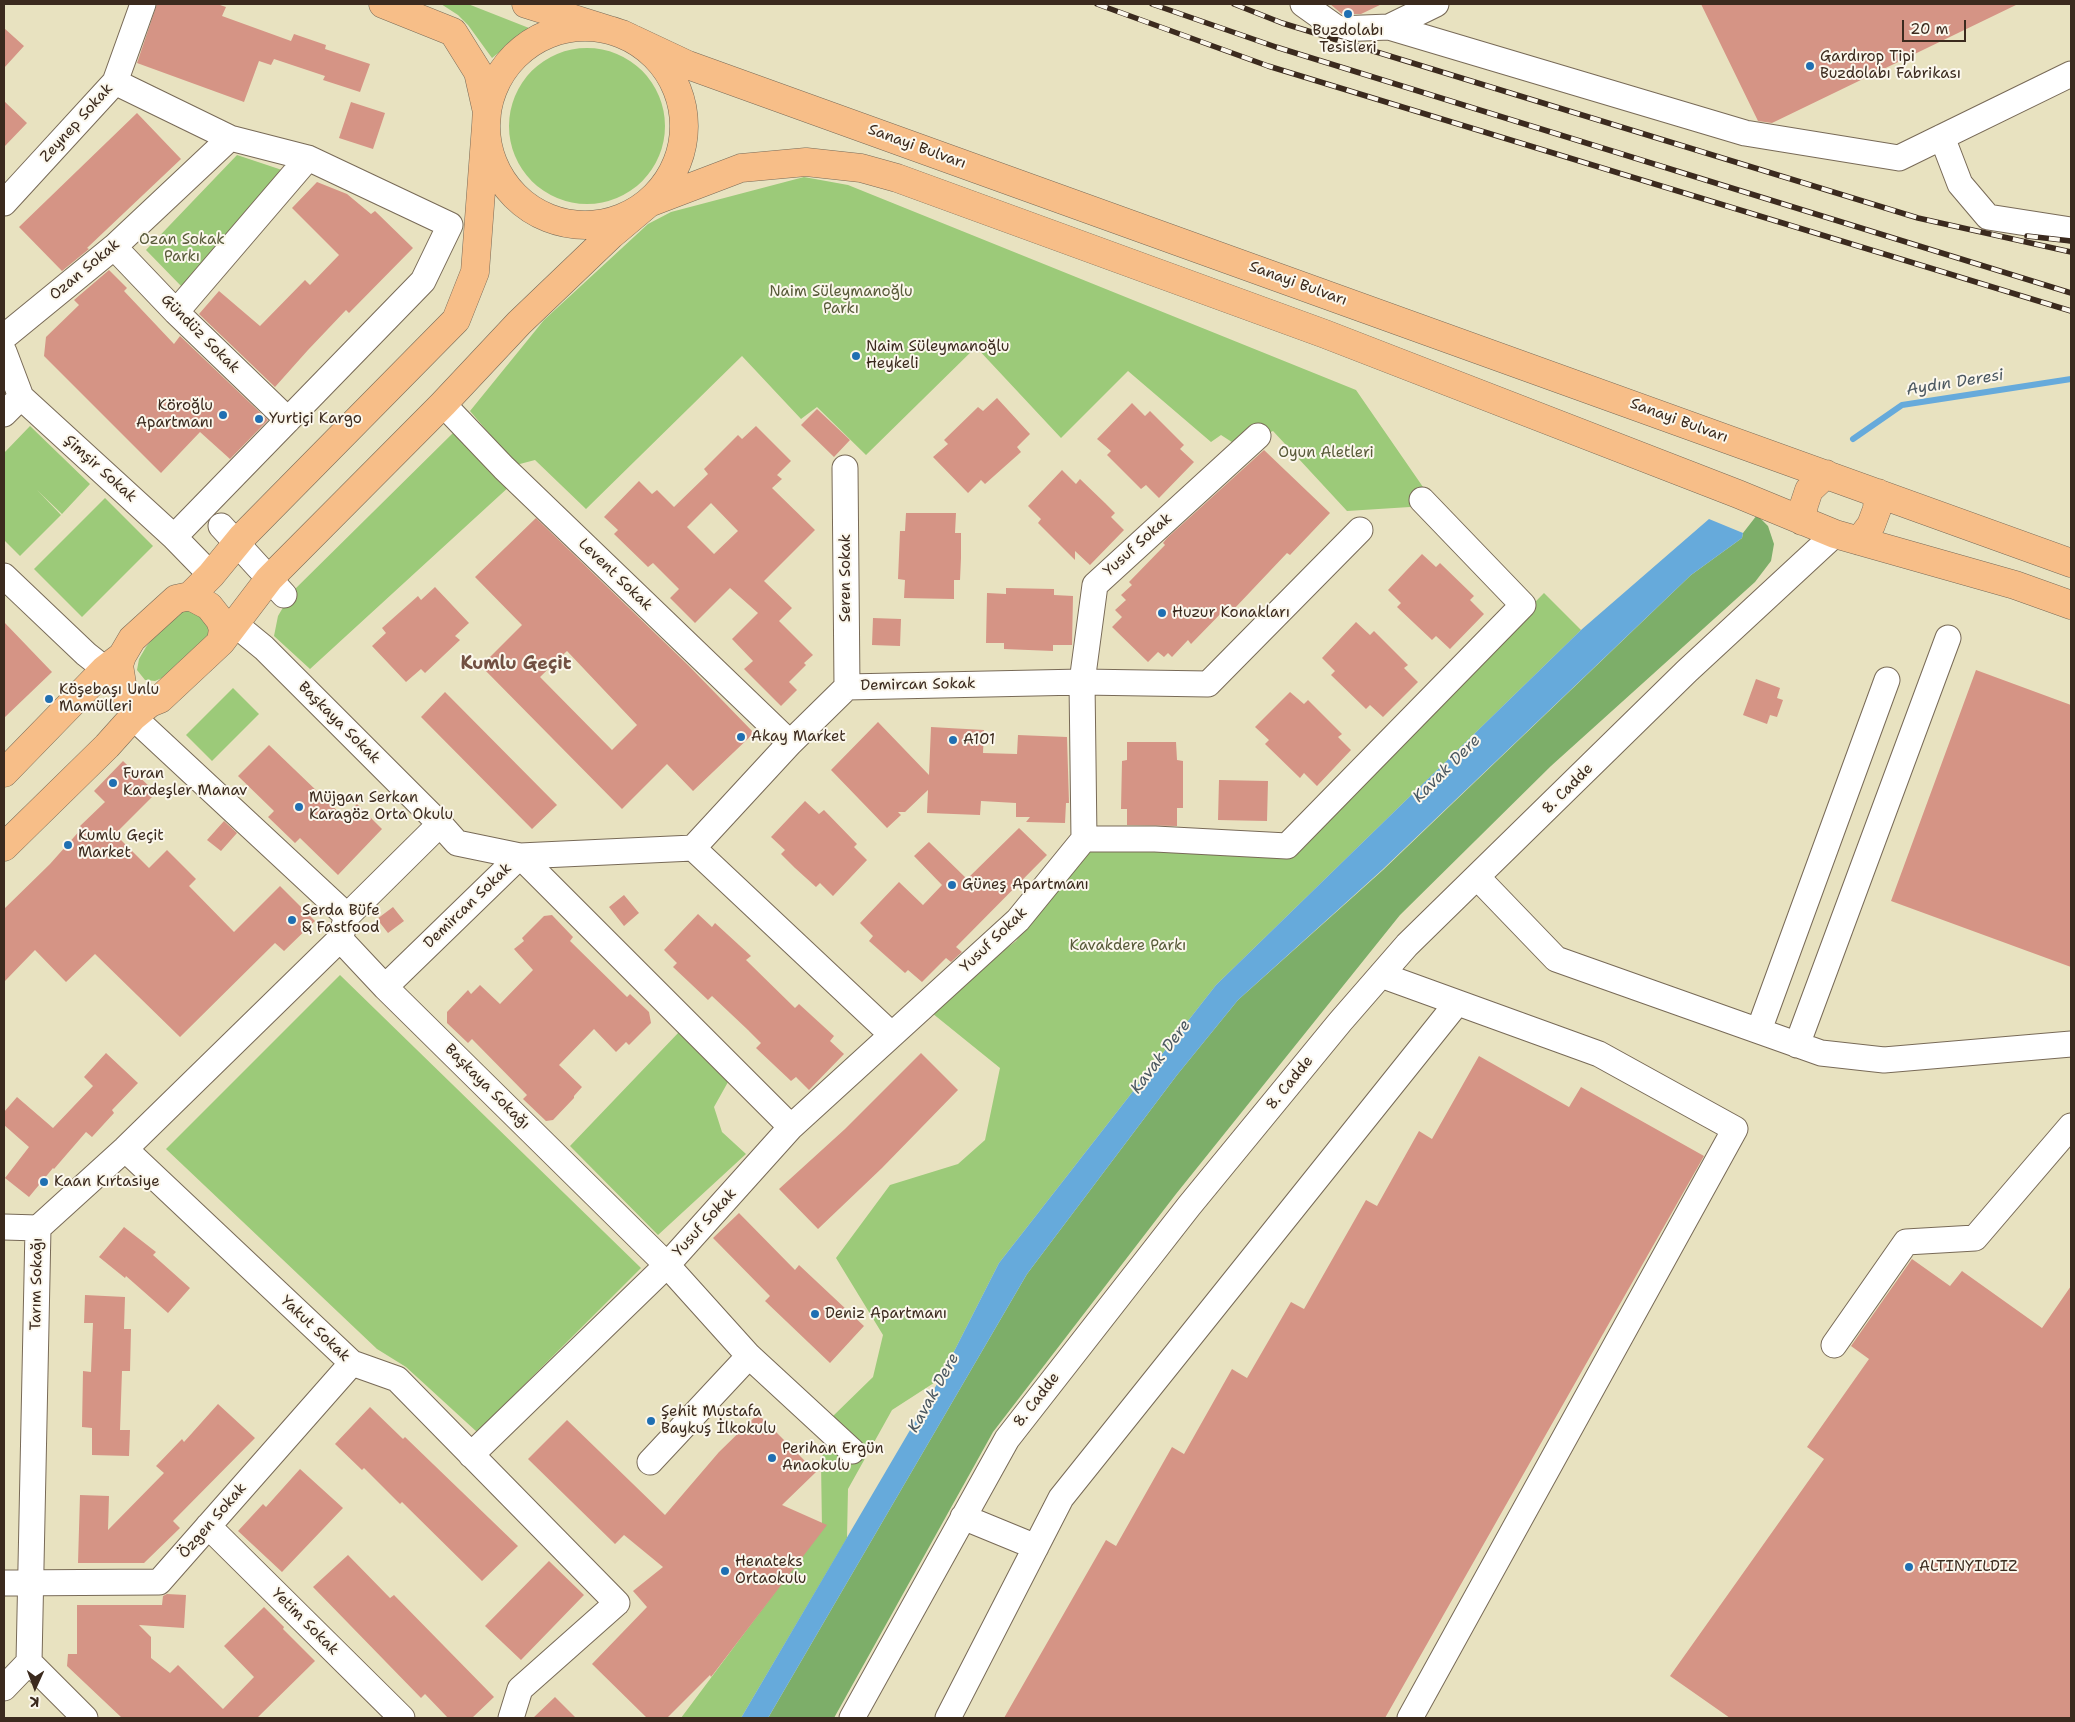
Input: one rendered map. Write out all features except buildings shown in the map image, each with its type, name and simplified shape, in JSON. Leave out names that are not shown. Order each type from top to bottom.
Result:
[{"type":"main road","points":[[383,4],[453,32],[478,72],[487,112],[488,146],[500,178],[523,203],[552,220],[586,225],[619,220],[649,203],[741,168],[806,162],[861,168],[1325,334],[1847,538],[2015,585],[2071,605]]},
{"type":"main road","name":"Sanayi Bulvarı","points":[[526,4],[622,34],[688,65],[2071,563]]},
{"type":"main road","points":[[4,773],[114,662],[132,639],[176,599],[190,596],[212,575],[229,534],[456,320],[475,272],[487,112],[495,84],[512,59],[535,40],[563,29],[593,27],[622,34],[651,52],[673,78],[684,111],[683,145],[671,177],[649,203],[611,235],[519,323],[277,587],[160,699],[142,710],[4,847]]},
{"type":"main road","points":[[1802,521],[1804,505],[1809,490],[1826,474]]},
{"type":"main road","points":[[1847,538],[1871,525],[1877,509],[1878,493]]},
{"type":"main road","points":[[190,596],[209,606],[220,620],[223,629],[228,633]]},
{"type":"main road","points":[[114,662],[119,665],[126,695],[137,701],[142,710]]},
{"type":"street","name":"Zeynep Sokak","points":[[4,203],[115,82],[143,4]]},
{"type":"street","points":[[1303,4],[1338,30],[1389,27],[1745,133],[1899,158],[2071,74]]},
{"type":"street","points":[[1389,27],[1436,4]]},
{"type":"street","points":[[115,82],[230,138],[308,158],[450,226],[423,281],[174,537]]},
{"type":"street","points":[[1942,137],[1960,184],[1988,217],[2071,230]]},
{"type":"street","name":"Ozan Sokak","points":[[4,337],[114,247],[230,138]]},
{"type":"street","points":[[176,312],[308,158]]},
{"type":"street","name":"Gündüz Sokak","points":[[114,247],[176,312],[288,420]]},
{"type":"street","name":"Şimşir Sokak","points":[[4,352],[12,406],[174,537],[212,575]]},
{"type":"street","name":"Levent Sokak","points":[[444,404],[504,468],[790,743]]},
{"type":"street","name":"Yusuf Sokak","points":[[667,1265],[791,1127],[1018,920],[1084,839],[1082,682],[1095,585],[1258,436]]},
{"type":"street","name":"Seren Sokak","points":[[845,468],[847,687]]},
{"type":"street","points":[[1084,839],[1155,839],[1287,846],[1294,839],[1524,605],[1422,500]]},
{"type":"street","name":"Demircan Sokak","points":[[385,987],[520,856],[693,848],[790,743],[847,687],[1082,682],[1208,684],[1360,530]]},
{"type":"street","points":[[229,534],[277,587]]},
{"type":"street","name":"8. Cadde","points":[[852,1718],[1006,1439],[1189,1206],[1407,944],[1478,878],[1687,671],[1847,538]]},
{"type":"street","points":[[4,576],[86,654],[114,662]]},
{"type":"street","name":"Başkaya Sokak","points":[[228,633],[264,648],[457,843],[520,856]]},
{"type":"street","points":[[1797,1045],[1948,638]]},
{"type":"street","points":[[1759,1030],[1887,680]]},
{"type":"street","name":"Başkaya Sokağı","points":[[142,710],[344,928],[385,987],[667,1265],[750,1356],[852,1451]]},
{"type":"street","name":"Tarım Sokağı","points":[[29,1662],[38,1228],[125,1149],[344,928],[440,824]]},
{"type":"street","points":[[693,848],[892,1035]]},
{"type":"street","points":[[520,856],[791,1127]]},
{"type":"street","points":[[1478,878],[1556,959],[1821,1053],[1884,1060],[2071,1044]]},
{"type":"street","points":[[1381,975],[1599,1054],[1735,1129],[1410,1718]]},
{"type":"street","points":[[948,1718],[1061,1498],[1457,1003]]},
{"type":"street","points":[[1834,1345],[1906,1242],[1975,1238],[2071,1126]]},
{"type":"street","name":"Yakut Sokak","points":[[125,1149],[352,1364],[397,1379],[617,1603],[520,1689],[511,1718]]},
{"type":"street","points":[[4,1228],[38,1228]]},
{"type":"street","points":[[471,1456],[667,1265]]},
{"type":"street","points":[[650,1462],[750,1356]]},
{"type":"street","name":"Özgen Sokak","points":[[4,1583],[159,1582],[352,1364]]},
{"type":"street","points":[[964,1517],[1036,1547]]},
{"type":"street","name":"Yetim Sokak","points":[[208,1526],[402,1718]]},
{"type":"street","points":[[4,1688],[29,1662],[85,1718]]},
{"type":"green space","points":[[441,4],[468,4],[529,28],[492,58],[468,25],[458,15]]},
{"type":"green space","points":[[579,48],[595,48],[610,51],[624,57],[642,71],[656,89],[662,103],[665,126],[662,149],[656,163],[642,181],[624,195],[610,201],[595,204],[579,204],[564,201],[550,195],[532,181],[522,169],[512,149],[509,134],[509,118],[512,103],[518,89],[532,71],[544,61],[564,51]]},
{"type":"green space","name":"Ozan Sokak Parkı","points":[[237,155],[282,170],[182,287],[146,250]]},
{"type":"green space","name":"Naim Süleymanoğlu Parkı","points":[[804,177],[848,185],[1356,390],[1423,487],[1410,507],[1347,511],[1273,431],[1238,446],[1221,435],[1211,442],[1128,371],[1061,438],[976,347],[866,455],[817,407],[801,419],[742,356],[586,509],[535,460],[516,465],[470,411],[544,320],[648,224],[671,212]]},
{"type":"green space","points":[[30,426],[90,484],[62,514],[37,490],[61,515],[20,556],[4,540],[4,453]]},
{"type":"green space","points":[[453,433],[463,436],[511,485],[310,669],[274,636],[278,616],[292,592]]},
{"type":"green space","points":[[105,498],[153,546],[82,617],[34,569]]},
{"type":"green space","points":[[1757,515],[1768,526],[1774,544],[1771,561],[1755,582],[1551,766],[1400,915],[1176,1194],[993,1432],[834,1718],[768,1718],[1027,1274],[1177,1075],[1238,1000],[1383,870],[1691,575],[1742,538],[1743,533]]},
{"type":"green space","name":"Kavakdere Parkı","points":[[1544,593],[1581,630],[1216,985],[999,1263],[940,1379],[892,1410],[848,1489],[847,1538],[741,1718],[681,1718],[822,1529],[821,1462],[832,1417],[873,1377],[883,1335],[836,1258],[890,1185],[958,1164],[985,1140],[1000,1068],[927,1009],[1016,941],[1085,847],[1290,851]]},
{"type":"green space","points":[[190,608],[211,622],[208,638],[182,664],[162,678],[155,681],[145,680],[137,670],[139,659],[146,647],[153,638],[182,612]]},
{"type":"green space","points":[[233,688],[259,714],[212,761],[186,735]]},
{"type":"green space","points":[[340,975],[641,1268],[477,1432],[406,1367],[377,1349],[166,1149]]},
{"type":"green space","points":[[680,1031],[728,1082],[714,1107],[722,1132],[746,1154],[658,1235],[570,1146]]},
{"type":"water","name":"Kavak Dere","points":[[1709,519],[1743,533],[1742,538],[1691,575],[1382,870],[1238,1000],[1177,1075],[1027,1274],[768,1718],[741,1718],[940,1379],[999,1263],[1216,985],[1581,630]]},
{"type":"waterway","name":"Aydın Deresi","points":[[1853,439],[1902,405],[2071,379]]},
{"type":"railway","points":[[1097,4],[1268,66],[2071,311]]},
{"type":"railway","points":[[1152,4],[1276,47],[2071,293]]},
{"type":"railway","points":[[1234,4],[1282,23],[1918,218],[2071,252]]},
{"type":"railway","points":[[2027,236],[2071,241]]},
{"type":"place","name":"Buzdolabı Tesisleri","points":[[1348,14]]},
{"type":"place","name":"Gardırop Tipi Buzdolabı Fabrikası","points":[[1810,66]]},
{"type":"place","name":"Naim Süleymanoğlu Heykeli","points":[[856,356]]},
{"type":"place","name":"Köroğlu Apartmanı","points":[[223,415]]},
{"type":"place","name":"Yurtiçi Kargo","points":[[259,419]]},
{"type":"place","name":"Huzur Konakları","points":[[1162,613]]},
{"type":"place","name":"Köşebaşı Unlu Mamülleri","points":[[49,699]]},
{"type":"place","name":"Akay Market","points":[[741,737]]},
{"type":"place","name":"A101","points":[[953,740]]},
{"type":"place","name":"Furan Kardeşler Manav","points":[[113,783]]},
{"type":"place","name":"Müjgan Serkan Karagöz Orta Okulu","points":[[299,807]]},
{"type":"place","name":"Kumlu Geçit Market","points":[[68,845]]},
{"type":"place","name":"Güneş Apartmanı","points":[[952,885]]},
{"type":"place","name":"Serda Büfe & Fastfood","points":[[292,920]]},
{"type":"place","name":"Kaan Kırtasiye","points":[[44,1182]]},
{"type":"place","name":"Deniz Apartmanı","points":[[815,1314]]},
{"type":"place","name":"Şehit Mustafa Baykuş İlkokulu","points":[[651,1421]]},
{"type":"place","name":"Perihan Ergün Anaokulu","points":[[772,1458]]},
{"type":"place","name":"ALTINYILDIZ","points":[[1909,1567]]},
{"type":"place","name":"Henateks Ortaokulu","points":[[725,1571]]},
{"type":"district","name":"Kumlu Geçit","points":[[516,664]]},
{"type":"park label","name":"Oyun Aletleri","points":[[1326,453]]}]
